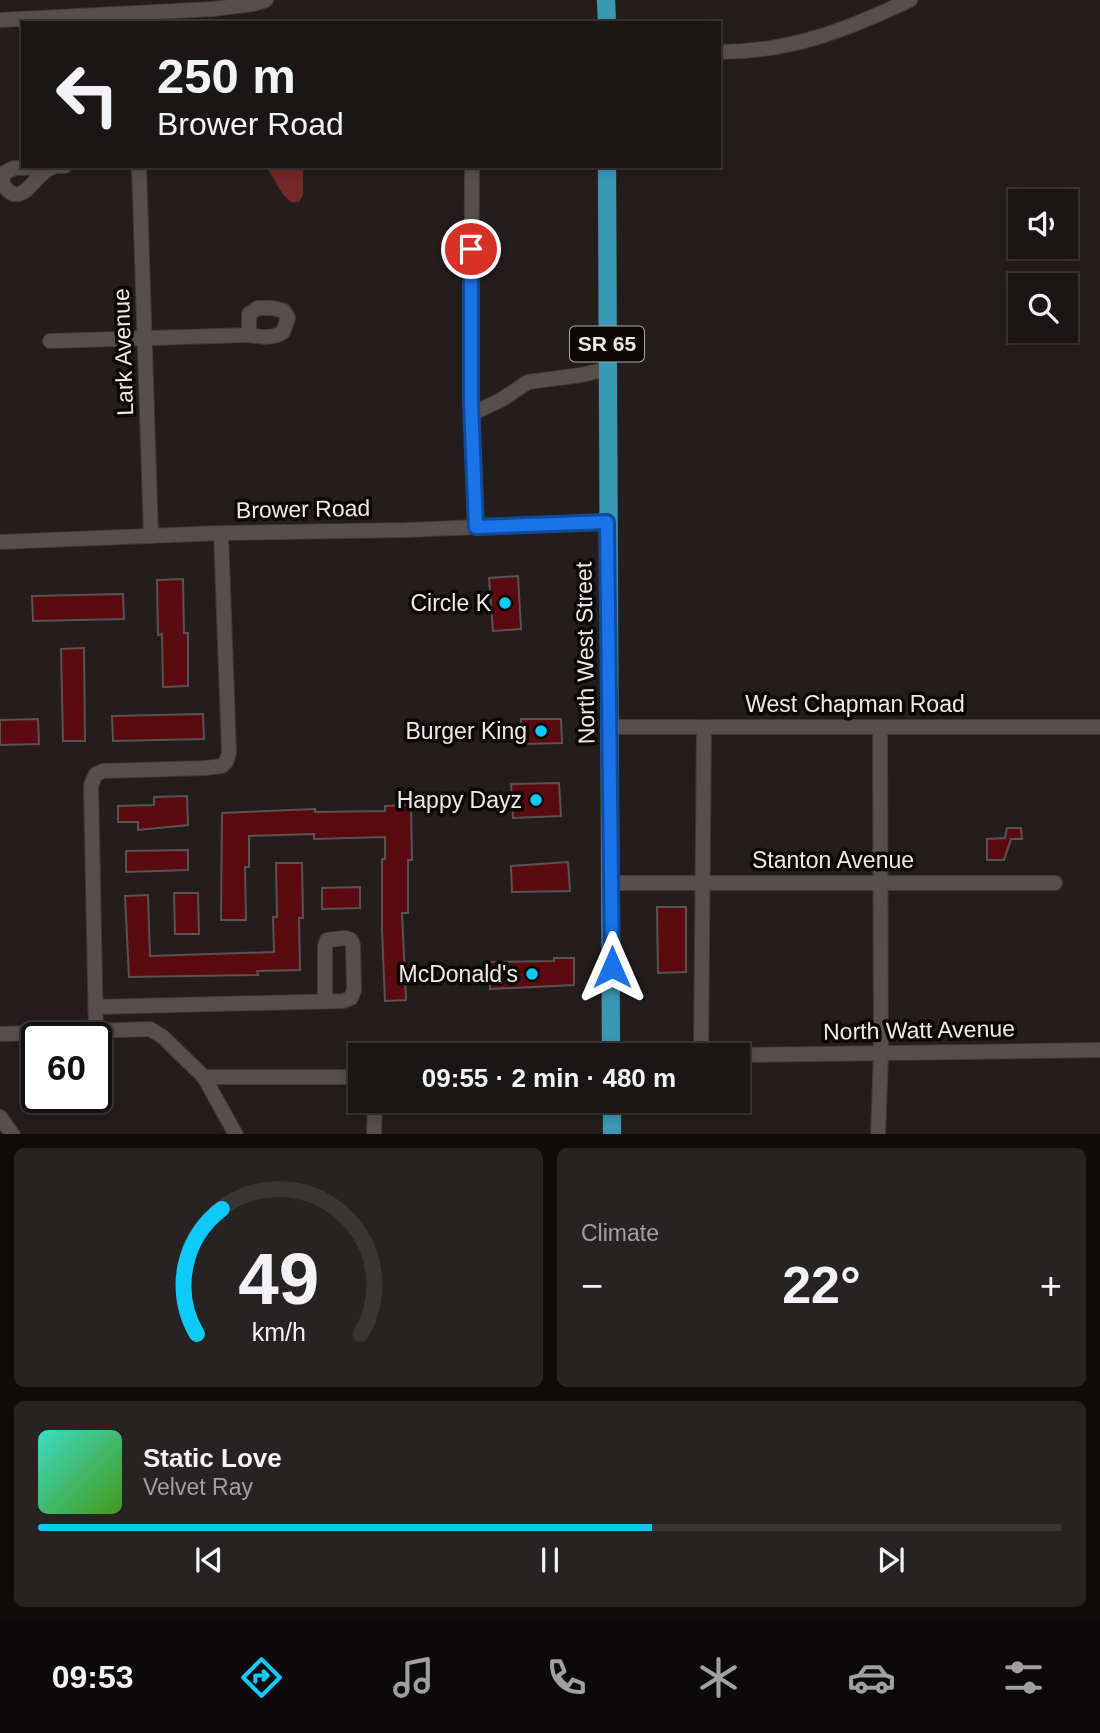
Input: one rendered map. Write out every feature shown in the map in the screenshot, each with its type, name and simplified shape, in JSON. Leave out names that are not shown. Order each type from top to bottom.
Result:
[{"type":"main road","points":[[606,0],[607,21]]},
{"type":"main road","name":"North West Street","points":[[607,168],[611,1043]]},
{"type":"main road","points":[[612,1113],[612,1134]]},
{"type":"street","points":[[0,20],[134,18],[212,5],[253,4],[266,0]]},
{"type":"street","points":[[721,52],[781,48],[816,40],[910,0]]},
{"type":"street","points":[[21,168],[4,173],[2,183],[7,191],[18,195],[51,168]]},
{"type":"street","name":"Lark Avenue","points":[[139,168],[151,536]]},
{"type":"street","points":[[472,168],[471,414],[476,527]]},
{"type":"street","points":[[50,341],[249,335]]},
{"type":"street","points":[[471,414],[501,400],[528,382],[607,369]]},
{"type":"street","name":"Brower Road","points":[[0,542],[607,522]]},
{"type":"street","points":[[96,1022],[91,785],[96,774],[123,770],[222,766],[226,762],[229,753],[221,533]]},
{"type":"street","name":"West Chapman Road","points":[[611,727],[1100,727]]},
{"type":"street","points":[[701,1043],[704,727]]},
{"type":"street","points":[[878,1134],[881,1054],[880,727]]},
{"type":"street","name":"Stanton Avenue","points":[[612,883],[1055,883]]},
{"type":"street","points":[[96,1007],[343,1001],[351,998],[354,990],[354,945],[345,937],[327,940],[325,946],[325,1001]]},
{"type":"street","points":[[112,1030],[150,1029],[163,1037],[204,1077],[235,1134]]},
{"type":"street","points":[[0,1034],[21,1033]]},
{"type":"street","name":"North Watt Avenue","points":[[750,1055],[1100,1050]]},
{"type":"street","points":[[204,1077],[348,1077]]},
{"type":"street","points":[[374,1134],[375,1113]]},
{"type":"street","points":[[0,1117],[12,1134]]},
{"type":"shaded area","points":[[267,168],[303,168],[303,195],[299,202],[287,199]]},
{"type":"building","name":"Circle K","points":[[518,576],[521,629],[493,631],[489,578]]},
{"type":"building","points":[[183,579],[184,633],[188,633],[188,686],[163,687],[157,580]]},
{"type":"building","points":[[123,594],[124,619],[33,621],[32,596]]},
{"type":"building","points":[[84,648],[85,741],[63,741],[61,649]]},
{"type":"building","points":[[203,714],[204,739],[113,741],[112,716]]},
{"type":"building","points":[[38,719],[39,744],[0,745],[0,720]]},
{"type":"building","name":"Burger King","points":[[521,719],[561,719],[562,743],[521,744]]},
{"type":"building","name":"Happy Dayz","points":[[559,783],[561,816],[513,818],[511,784]]},
{"type":"building","points":[[187,796],[188,825],[138,830],[138,822],[118,822],[118,806],[154,805],[154,797]]},
{"type":"building","points":[[411,805],[412,860],[408,860],[408,913],[402,913],[406,1000],[385,1001],[382,859],[385,859],[385,837],[314,839],[314,834],[249,836],[249,867],[245,867],[246,920],[221,920],[222,813],[315,809],[315,812],[385,811],[385,806]]},
{"type":"building","points":[[1007,828],[1021,828],[1022,839],[1011,839],[1004,860],[987,860],[987,839],[1005,838]]},
{"type":"building","points":[[188,850],[188,870],[126,872],[126,851]]},
{"type":"building","points":[[568,862],[570,891],[512,892],[511,866]]},
{"type":"building","points":[[276,863],[302,863],[300,970],[257,971],[258,975],[129,977],[125,896],[148,895],[150,956],[274,952],[273,917],[277,917]]},
{"type":"building","points":[[360,887],[360,908],[322,909],[322,888]]},
{"type":"building","points":[[174,893],[198,893],[199,934],[175,934]]},
{"type":"building","points":[[657,907],[686,907],[686,972],[658,973]]},
{"type":"building","name":"McDonald's","points":[[554,958],[574,958],[574,985],[490,989],[490,962],[554,961]]},
{"type":"place","name":"Circle K","points":[[505,603]]},
{"type":"place","name":"Burger King","points":[[541,731]]},
{"type":"place","name":"Happy Dayz","points":[[536,800]]},
{"type":"place","name":"McDonald's","points":[[532,974]]},
{"type":"route","points":[[471,249],[471,402],[476,527],[607,522],[612,967]]}]
